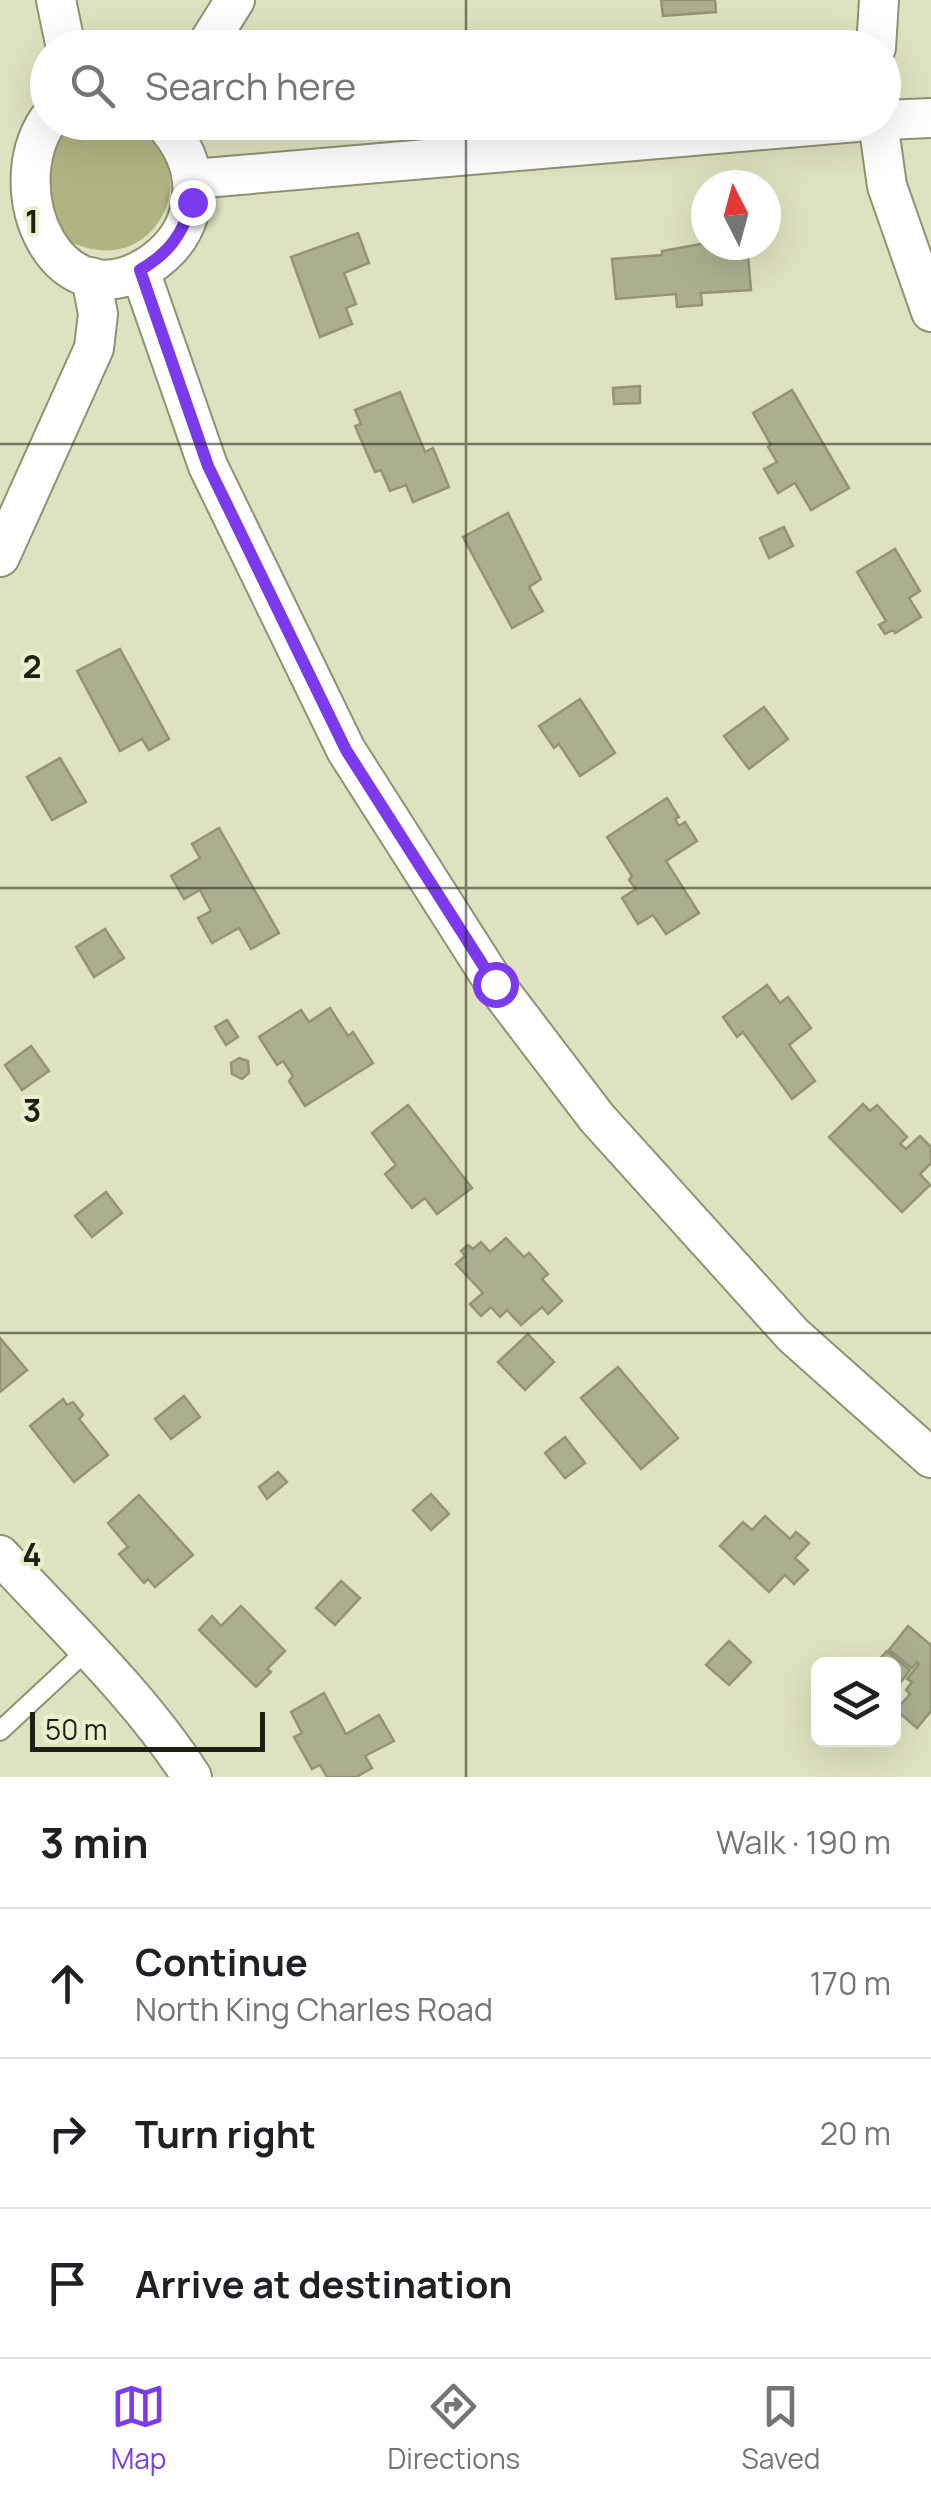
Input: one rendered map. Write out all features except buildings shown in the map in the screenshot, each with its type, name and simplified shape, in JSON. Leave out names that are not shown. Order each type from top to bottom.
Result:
[{"type":"street","points":[[56,0],[62,30]]},
{"type":"street","points":[[216,30],[234,0]]},
{"type":"street","points":[[878,30],[880,0]]},
{"type":"street","points":[[901,120],[931,118]]},
{"type":"street","points":[[31,140],[7,173],[24,230],[40,253],[64,269],[91,277],[116,278],[159,259],[181,233],[192,202],[193,179],[188,156],[176,140]]},
{"type":"street","points":[[193,179],[647,140]]},
{"type":"street","points":[[883,140],[887,186],[931,312]]},
{"type":"street","points":[[140,270],[208,466],[346,750],[495,984],[597,1118],[793,1335],[931,1458]]},
{"type":"street","points":[[0,557],[94,348],[98,314],[91,277]]},
{"type":"street","points":[[0,1555],[176,1752],[192,1777]]},
{"type":"lane","points":[[0,1731],[87,1650]]},
{"type":"green space","points":[[58,140],[156,140],[169,166],[170,190],[164,212],[152,231],[134,244],[111,250],[84,247],[63,237],[35,190]]},
{"type":"route","points":[[192,202],[175,243],[140,270],[208,466],[346,750],[495,984]]}]
